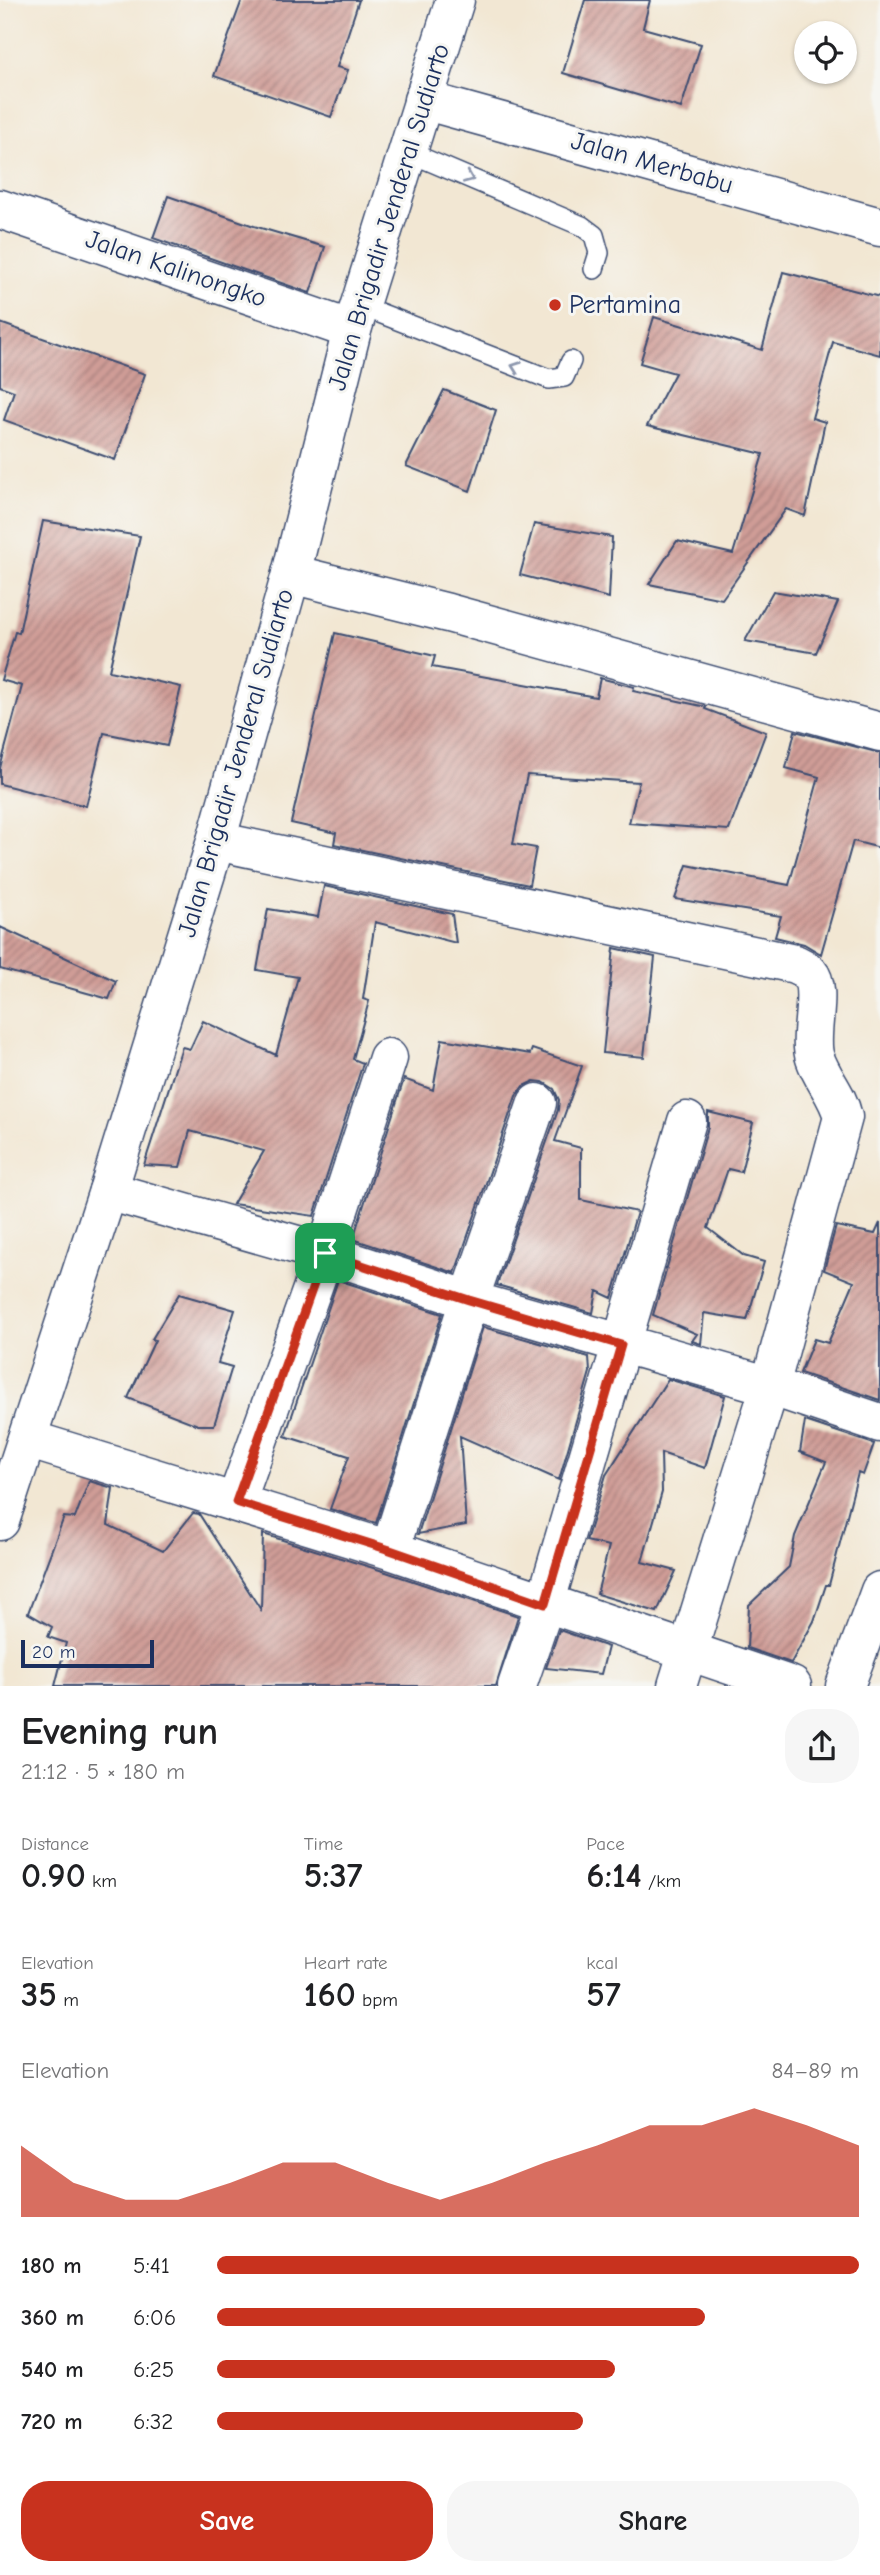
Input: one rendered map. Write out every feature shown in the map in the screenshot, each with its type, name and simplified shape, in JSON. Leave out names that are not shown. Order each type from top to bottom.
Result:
[{"type":"street","name":"Jalan Brigadir Jenderal Sudiarto","points":[[0,1521],[108,1191],[216,841],[291,574],[356,317],[455,0]]},
{"type":"street","name":"Jalan Merbabu","points":[[423,100],[880,227]]},
{"type":"street","name":"Jalan Kalinongko","points":[[0,209],[356,317]]},
{"type":"street","points":[[291,574],[448,612],[880,732]]},
{"type":"street","points":[[216,841],[795,964],[810,973],[816,989],[811,1043],[816,1061],[840,1103],[843,1117],[770,1386],[683,1669]]},
{"type":"street","points":[[236,1502],[325,1253],[388,1058]]},
{"type":"street","points":[[390,1550],[469,1300],[537,1103]]},
{"type":"street","points":[[517,1686],[545,1604],[687,1121]]},
{"type":"street","points":[[108,1191],[325,1253],[469,1300],[621,1345],[770,1386],[880,1423]]},
{"type":"street","points":[[27,1438],[390,1550],[545,1604],[683,1669],[792,1686]]},
{"type":"street","points":[[845,1686],[880,1591]]},
{"type":"lane","points":[[406,151],[582,226],[594,235],[598,253],[594,269]]},
{"type":"lane","points":[[356,317],[549,379],[564,377],[571,361]]},
{"type":"building","points":[[242,0],[359,0],[337,67],[348,70],[331,117],[214,76]]},
{"type":"building","points":[[585,0],[650,0],[643,28],[701,44],[681,108],[563,73]]},
{"type":"building","points":[[168,196],[325,247],[310,293],[153,238]]},
{"type":"building","points":[[783,272],[880,297],[880,355],[833,342],[812,418],[825,422],[805,516],[786,509],[722,599],[649,584],[677,541],[733,554],[763,454],[647,426],[675,373],[640,363],[654,317],[762,350]]},
{"type":"building","points":[[0,323],[145,374],[115,460],[4,420],[14,391],[0,386]]},
{"type":"building","points":[[444,390],[496,410],[470,491],[406,466]]},
{"type":"building","points":[[43,521],[140,536],[109,671],[181,687],[167,746],[104,733],[86,806],[0,784],[0,768],[22,686],[1,680],[15,632],[19,633]]},
{"type":"building","points":[[534,524],[612,537],[609,598],[520,575]]},
{"type":"building","points":[[773,591],[838,602],[816,653],[745,641]]},
{"type":"building","points":[[335,633],[435,656],[432,667],[596,697],[600,678],[634,687],[633,691],[706,707],[705,709],[766,732],[729,830],[629,823],[639,782],[527,775],[513,844],[536,848],[529,885],[334,844],[336,833],[291,823]]},
{"type":"building","points":[[795,731],[880,753],[880,848],[853,841],[821,954],[804,944],[775,937],[781,916],[675,899],[687,865],[789,885],[819,777],[786,768]]},
{"type":"building","points":[[324,886],[452,914],[456,943],[375,922],[363,999],[369,1001],[353,1059],[363,1063],[314,1216],[233,1204],[264,1151],[190,1131],[180,1167],[144,1165],[182,1047],[190,1049],[203,1021],[276,1055],[298,977],[257,970],[268,909],[318,917]]},
{"type":"building","points":[[0,927],[116,981],[109,999],[0,969]]},
{"type":"building","points":[[614,948],[655,957],[644,1057],[603,1053]]},
{"type":"building","points":[[442,1039],[530,1054],[532,1049],[582,1066],[555,1141],[581,1148],[581,1200],[637,1212],[612,1298],[597,1291],[593,1313],[497,1285],[558,1110],[559,1100],[554,1089],[543,1082],[534,1081],[523,1086],[516,1096],[455,1273],[353,1239],[404,1079],[433,1090]]},
{"type":"building","points":[[708,1112],[753,1123],[741,1172],[728,1169],[708,1228],[744,1256],[764,1262],[747,1320],[704,1313],[701,1344],[692,1341],[697,1334],[653,1315],[708,1127]]},
{"type":"building","points":[[880,1223],[880,1400],[800,1373],[814,1339],[828,1343],[854,1282],[824,1270],[836,1226],[875,1234]]},
{"type":"building","points":[[338,1280],[442,1314],[376,1523],[330,1509],[349,1456],[285,1436]]},
{"type":"building","points":[[179,1294],[235,1310],[218,1363],[232,1367],[214,1425],[198,1425],[128,1398],[155,1340],[152,1339]]},
{"type":"building","points":[[483,1327],[589,1357],[590,1372],[559,1480],[460,1436],[466,1525],[418,1534]]},
{"type":"building","points":[[668,1379],[725,1396],[705,1468],[661,1453],[662,1492],[642,1562],[676,1571],[657,1612],[597,1594],[609,1546],[586,1541],[606,1475]]},
{"type":"building","points":[[805,1421],[874,1444],[863,1475],[858,1473],[829,1585],[826,1585],[814,1621],[791,1663],[747,1648],[749,1605],[789,1567],[795,1536],[826,1462],[800,1452]]},
{"type":"building","points":[[89,1481],[113,1488],[108,1525],[163,1551],[193,1513],[199,1514],[261,1610],[263,1534],[518,1616],[496,1686],[55,1686],[66,1643],[48,1637],[52,1627],[28,1613],[64,1517],[75,1518]]},
{"type":"building","points":[[559,1630],[608,1647],[601,1674],[546,1668]]},
{"type":"place","name":"Pertamina","points":[[555,305]]},
{"type":"route","points":[[325,1253],[469,1300],[621,1345],[545,1604],[390,1550],[236,1502],[325,1253]]}]
